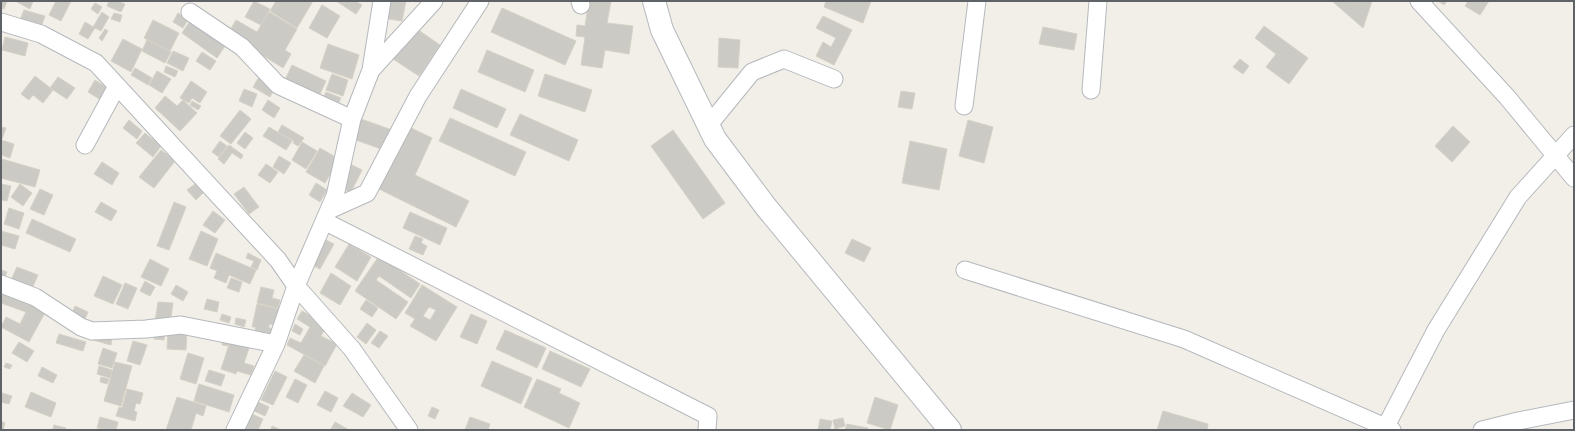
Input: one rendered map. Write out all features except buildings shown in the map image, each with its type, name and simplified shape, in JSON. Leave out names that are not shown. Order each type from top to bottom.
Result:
[{"type":"street","points":[[235,430],[276,344],[296,286],[335,196],[352,119],[372,70],[382,1]]},
{"type":"street","points":[[372,70],[434,1]]},
{"type":"street","points":[[326,216],[366,193],[418,96],[480,1]]},
{"type":"street","points":[[654,1],[662,30],[708,126],[716,139],[766,207],[950,430]]},
{"type":"street","points":[[964,106],[977,1]]},
{"type":"street","points":[[1091,90],[1098,1]]},
{"type":"street","points":[[1419,1],[1506,98],[1574,178]]},
{"type":"street","points":[[190,12],[242,47],[278,85],[352,119]]},
{"type":"street","points":[[1,22],[41,34],[96,63],[278,260],[296,286],[352,349],[409,430]]},
{"type":"street","points":[[708,126],[752,72],[784,59],[834,79]]},
{"type":"street","points":[[85,145],[117,86]]},
{"type":"street","points":[[965,270],[1184,339],[1387,429],[1436,330],[1518,197],[1574,135]]},
{"type":"street","points":[[326,216],[708,416],[707,430]]},
{"type":"street","points":[[1,284],[35,296],[81,327],[92,331],[181,326],[276,344]]},
{"type":"street","points":[[1482,430],[1515,425],[1574,410]]}]
